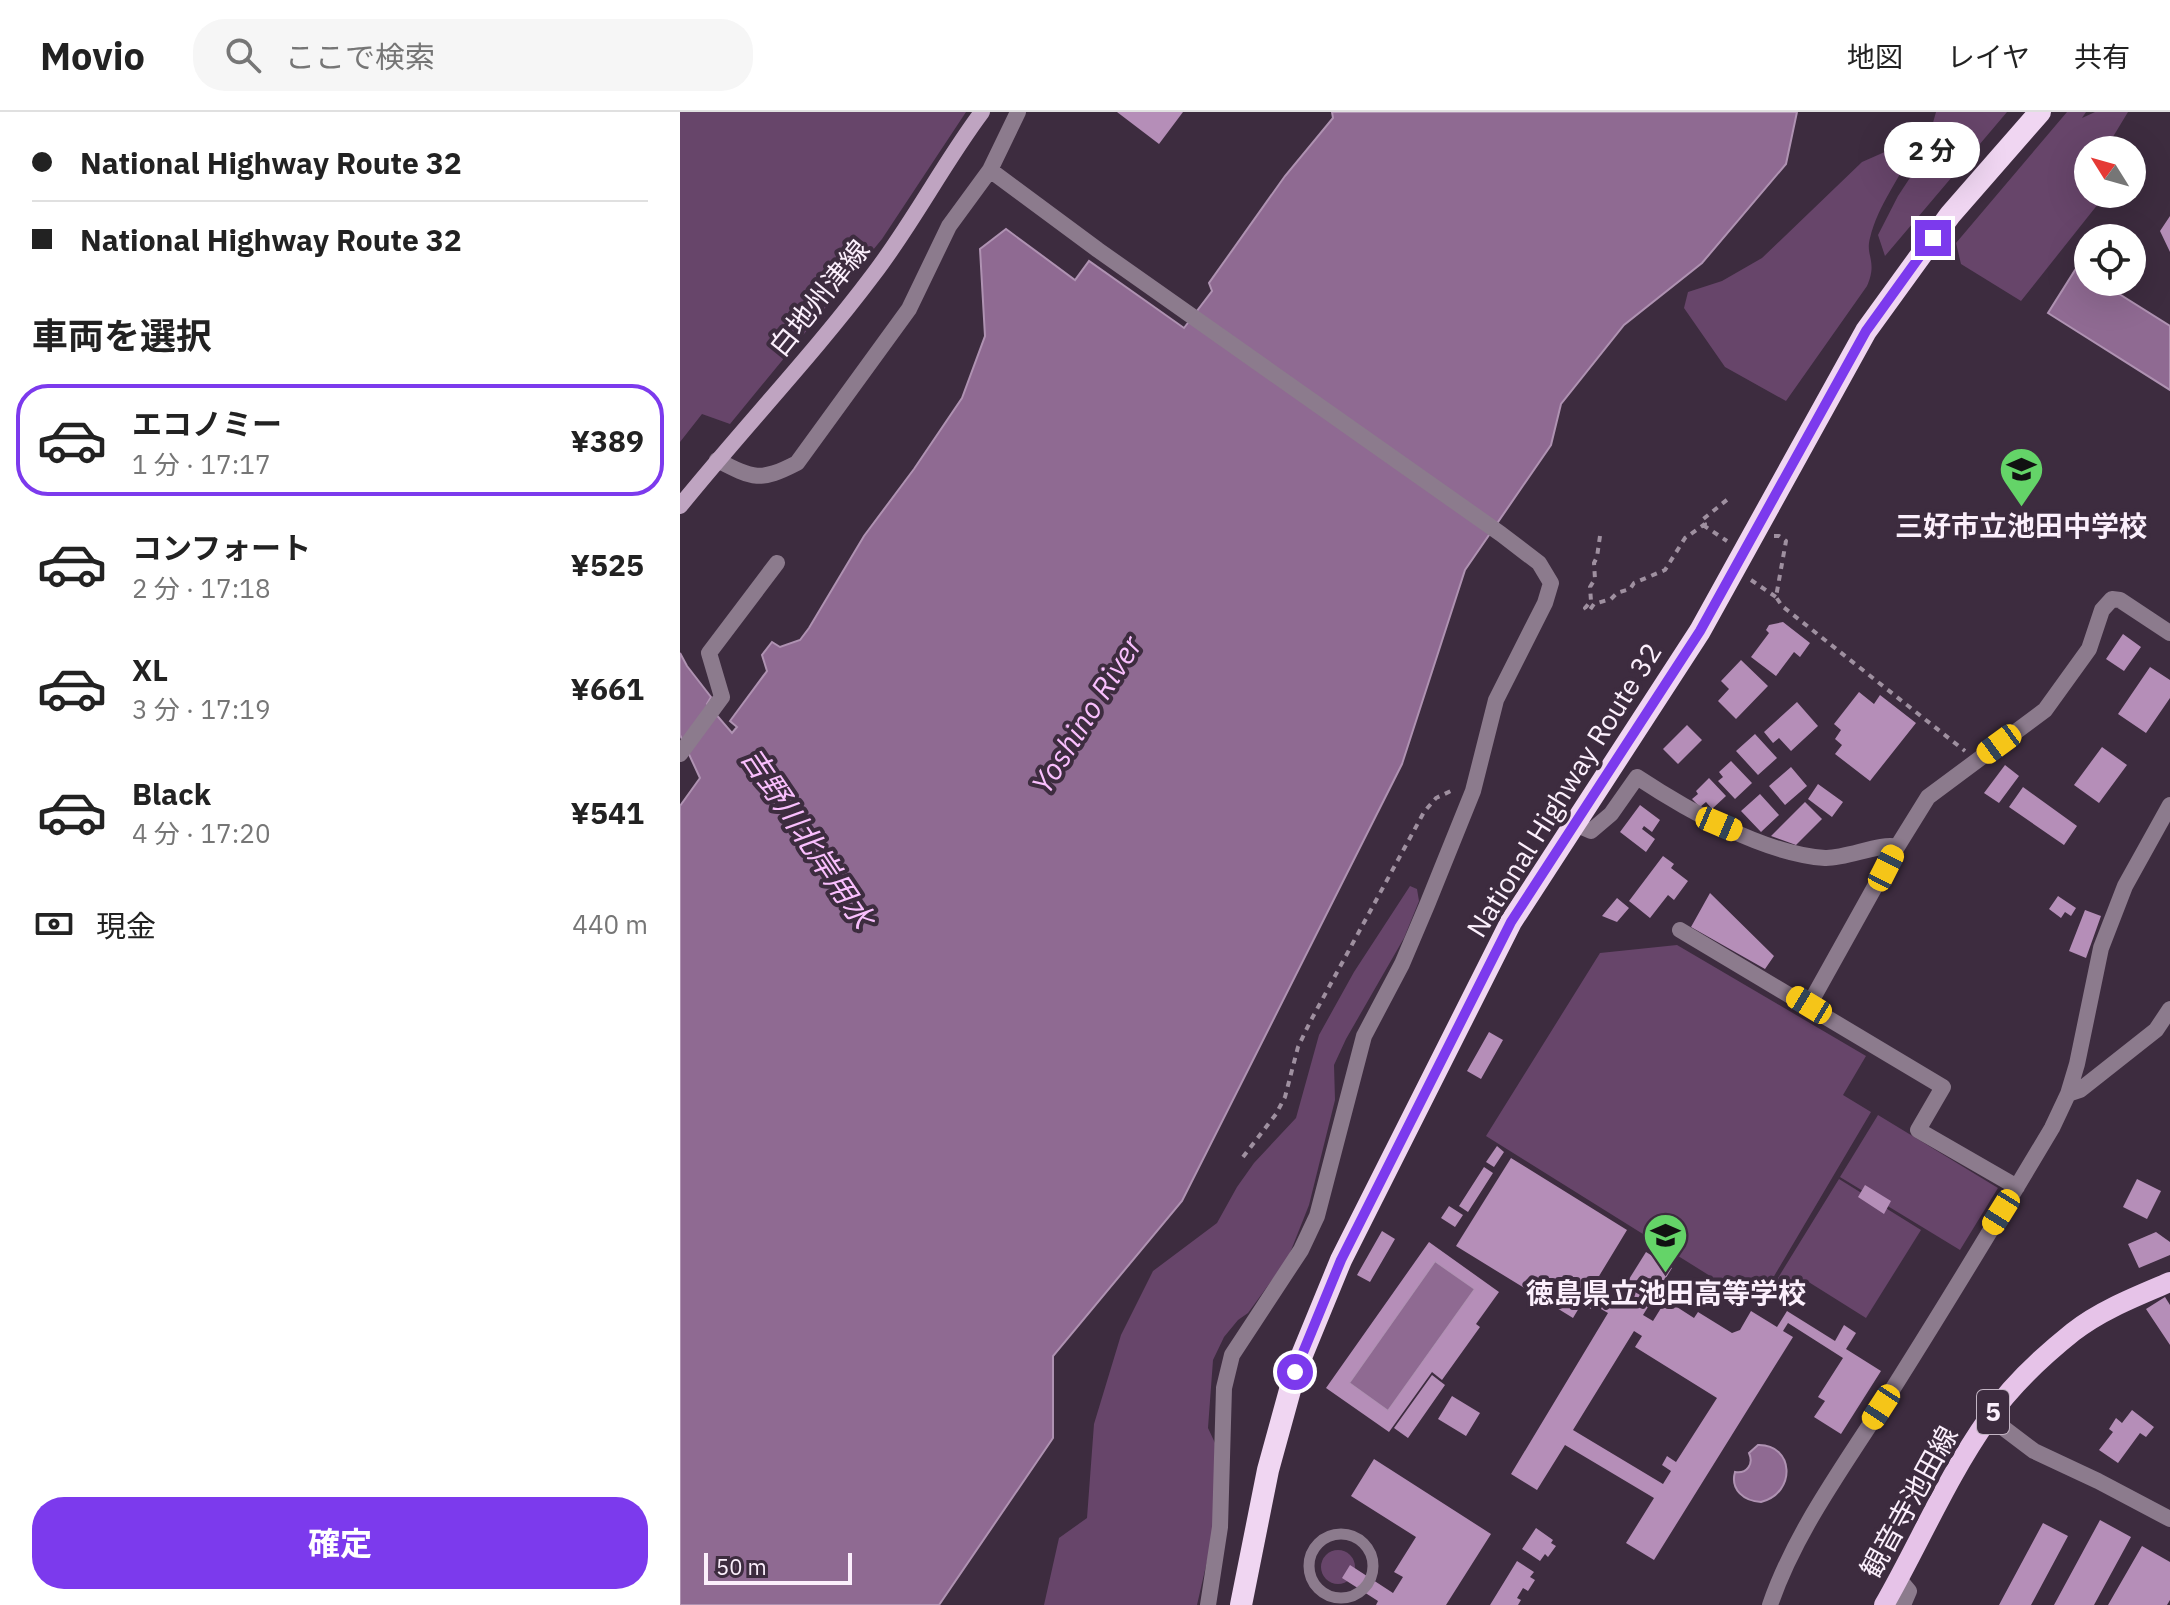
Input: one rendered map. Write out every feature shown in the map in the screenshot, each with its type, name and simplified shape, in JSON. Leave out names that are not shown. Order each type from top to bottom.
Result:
[{"type":"highway","name":"National Highway Route 32","points":[[1241,1605],[1268,1470],[1295,1372],[1341,1260],[1511,922],[1700,631],[1866,331],[1950,215],[2040,112]]},
{"type":"main road","name":"白地州津線","points":[[680,506],[873,276],[982,112]]},
{"type":"main road","name":"観音寺池田線","points":[[1884,1605],[1956,1469],[1989,1417],[2022,1380],[2074,1331],[2127,1300],[2170,1282]]},
{"type":"street","points":[[717,460],[743,473],[769,477],[797,463],[909,309],[949,226],[990,170],[1018,112]]},
{"type":"street","points":[[990,170],[1098,250],[1501,534],[1539,563],[1551,583],[1545,603],[1496,700],[1473,791],[1402,964],[1364,1036],[1317,1216],[1301,1250],[1232,1355],[1224,1388],[1220,1527],[1208,1605]]},
{"type":"street","points":[[680,754],[722,697],[709,653],[777,563]]},
{"type":"street","points":[[1809,1005],[1928,797],[2045,710],[2089,649],[2102,610],[2112,599],[2120,600],[2170,633]]},
{"type":"street","points":[[1575,824],[1591,831],[1611,814],[1637,777],[1683,805],[1780,849],[1826,858],[1865,853],[1888,844],[1897,847]]},
{"type":"street","points":[[1770,1605],[1781,1573],[1816,1508],[2052,1128],[2068,1094],[2077,1064],[2101,948],[2125,886],[2170,805]]},
{"type":"street","points":[[1680,930],[1943,1087],[1918,1130],[2017,1187]]},
{"type":"street","points":[[2068,1094],[2080,1090],[2156,1030],[2170,1009]]},
{"type":"street","points":[[1989,1417],[2034,1451],[2170,1519]]},
{"type":"street","points":[[1899,1579],[1909,1591],[1903,1605]]},
{"type":"lane","points":[[1359,1605],[1366,1590],[1374,1558],[1370,1548],[1352,1535],[1330,1536],[1320,1542],[1310,1560],[1312,1580],[1317,1589],[1336,1599],[1346,1599],[1366,1590]]},
{"type":"path","points":[[1703,525],[1702,520],[1730,500]]},
{"type":"path","points":[[1600,536],[1594,563],[1595,579],[1590,587],[1591,601],[1585,608],[1589,611],[1594,604],[1611,599],[1617,593],[1630,589],[1634,583],[1665,570],[1685,538],[1703,525]]},
{"type":"path","points":[[1703,525],[1727,541]]},
{"type":"path","points":[[1776,597],[1786,541],[1779,536]]},
{"type":"path","points":[[1755,582],[1976,760]]},
{"type":"path","points":[[1243,1157],[1285,1097],[1298,1047],[1310,1022],[1424,812],[1436,798],[1457,789],[1473,791]]},
{"type":"shaded area","points":[[680,112],[966,112],[882,239],[730,424],[702,414],[680,442]]},
{"type":"shaded area","points":[[1936,112],[2007,112],[1885,256],[1878,235],[1898,196],[1923,158]]},
{"type":"shaded area","points":[[2067,112],[2086,112],[2082,118],[2095,112],[2128,112],[2113,136],[2074,136],[2074,208],[2095,208],[2082,224],[2074,224],[2074,234],[2021,301],[1961,264],[1956,243]]},
{"type":"shaded area","points":[[1896,147],[1914,148],[1874,226],[1869,244],[1871,270],[1867,286],[1786,401],[1725,367],[1684,308],[1688,292],[1722,281],[1762,258],[1862,162]]},
{"type":"shaded area","points":[[1410,886],[1417,889],[1419,901],[1404,938],[1334,1065],[1335,1100],[1309,1205],[1288,1258],[1248,1313],[1224,1337],[1213,1360],[1208,1428],[1215,1443],[1213,1535],[1197,1605],[1044,1605],[1059,1538],[1087,1518],[1094,1424],[1121,1335],[1153,1271],[1217,1223],[1254,1163],[1296,1118],[1319,1035],[1354,972]]},
{"type":"shaded area","points":[[1677,945],[1866,1056],[1843,1095],[1871,1112],[1770,1283],[1739,1294],[1486,1136],[1600,953]]},
{"type":"shaded area","points":[[1878,1115],[1998,1188],[1960,1250],[1840,1177]]},
{"type":"shaded area","points":[[1839,1179],[1921,1230],[1866,1318],[1807,1281],[1782,1291],[1773,1286]]},
{"type":"shaded area","points":[[1338,1550],[1350,1555],[1355,1567],[1350,1579],[1338,1584],[1326,1579],[1321,1567],[1326,1555]]},
{"type":"water","points":[[1332,112],[1797,112],[1786,164],[1702,263],[1624,325],[1561,404],[1551,445],[1465,570],[1402,764],[1182,1201],[1053,1356],[1053,1438],[939,1605],[680,1605],[680,806],[700,778],[680,735],[680,653],[711,697],[707,704],[732,733],[737,727],[730,721],[767,671],[762,655],[772,642],[780,647],[800,640],[864,536],[962,398],[985,336],[980,249],[1006,229],[1075,280],[1089,261],[1184,328],[1212,291],[1209,283],[1285,176],[1333,118]]},
{"type":"water","points":[[2074,272],[2074,296],[2122,296],[2170,326],[2170,390],[2048,313]]},
{"type":"water","points":[[1435,1261],[1475,1289],[1388,1411],[1349,1383]]},
{"type":"water","points":[[1758,1445],[1779,1452],[1786,1470],[1781,1489],[1761,1502],[1740,1493],[1734,1478],[1735,1472],[1748,1467],[1751,1461],[1749,1453]]},
{"type":"building","points":[[1117,112],[1183,112],[1159,144]]},
{"type":"building","points":[[2170,216],[2170,252],[2160,231]]},
{"type":"building","points":[[1783,622],[1810,643],[1800,657],[1794,652],[1776,676],[1751,657],[1769,633],[1766,630],[1769,625]]},
{"type":"building","points":[[2123,634],[2141,647],[2124,671],[2106,659]]},
{"type":"building","points":[[1741,660],[1768,686],[1736,719],[1718,701],[1729,689],[1721,681]]},
{"type":"building","points":[[2150,667],[2170,680],[2170,698],[2146,733],[2118,714]]},
{"type":"building","points":[[1859,692],[1874,704],[1880,695],[1916,723],[1870,781],[1835,754],[1842,745],[1835,739],[1841,730],[1834,724]]},
{"type":"building","points":[[1797,702],[1818,726],[1791,751],[1779,738],[1773,743],[1764,732]]},
{"type":"building","points":[[1687,725],[1702,740],[1678,764],[1663,749]]},
{"type":"building","points":[[1755,734],[1777,758],[1758,775],[1736,751]]},
{"type":"building","points":[[2102,747],[2127,765],[2099,803],[2074,785]]},
{"type":"building","points":[[1731,761],[1752,783],[1735,799],[1718,781],[1723,777],[1719,772]]},
{"type":"building","points":[[2005,765],[2019,776],[1999,803],[1984,793]]},
{"type":"building","points":[[1791,767],[1807,786],[1785,805],[1769,786]]},
{"type":"building","points":[[1709,778],[1726,796],[1712,809],[1706,802],[1700,807],[1692,799]]},
{"type":"building","points":[[1818,784],[1843,802],[1832,817],[1808,799]]},
{"type":"building","points":[[2023,787],[2077,826],[2064,845],[2009,807]]},
{"type":"building","points":[[1760,794],[1779,815],[1761,832],[1741,811]]},
{"type":"building","points":[[1805,802],[1822,819],[1796,845],[1771,836]]},
{"type":"building","points":[[1640,805],[1660,820],[1652,832],[1644,826],[1642,829],[1655,839],[1646,852],[1620,832]]},
{"type":"building","points":[[1663,856],[1674,864],[1671,868],[1688,881],[1674,900],[1668,895],[1650,918],[1629,901]]},
{"type":"building","points":[[1710,893],[1774,956],[1765,969],[1691,927]]},
{"type":"building","points":[[2058,896],[2076,908],[2071,916],[2065,912],[2061,918],[2049,909]]},
{"type":"building","points":[[1617,898],[1629,908],[1617,922],[1602,916]]},
{"type":"building","points":[[2085,910],[2101,916],[2086,958],[2069,951]]},
{"type":"building","points":[[1489,1032],[1503,1040],[1481,1079],[1467,1071]]},
{"type":"building","points":[[1497,1146],[1504,1152],[1494,1167],[1486,1162]]},
{"type":"building","points":[[1511,1158],[1627,1230],[1593,1286],[1616,1300],[1646,1252],[1672,1268],[1643,1315],[1653,1321],[1666,1300],[1694,1318],[1698,1312],[1732,1333],[1740,1330],[1751,1311],[1777,1327],[1787,1311],[1835,1341],[1844,1325],[1856,1333],[1846,1349],[1881,1371],[1841,1434],[1814,1417],[1825,1401],[1818,1397],[1843,1358],[1788,1323],[1783,1331],[1793,1337],[1654,1560],[1626,1543],[1654,1498],[1565,1445],[1537,1490],[1511,1474],[1608,1313],[1594,1305],[1591,1309],[1582,1303],[1573,1318],[1456,1246]],"holes":[[[1634,1331],[1642,1336],[1635,1347],[1717,1398],[1676,1462],[1667,1456],[1662,1465],[1671,1471],[1663,1484],[1573,1430]]]},
{"type":"building","points":[[1484,1167],[1493,1173],[1468,1212],[1459,1206]]},
{"type":"building","points":[[2137,1179],[2161,1191],[2147,1219],[2123,1207]]},
{"type":"building","points":[[1865,1185],[1891,1201],[1884,1214],[1858,1197]]},
{"type":"building","points":[[1449,1206],[1463,1215],[1455,1227],[1441,1218]]},
{"type":"building","points":[[1382,1231],[1395,1239],[1370,1282],[1357,1275]]},
{"type":"building","points":[[2156,1232],[2170,1242],[2170,1255],[2139,1268],[2128,1244]]},
{"type":"building","points":[[1429,1242],[1499,1292],[1476,1324],[1480,1327],[1442,1380],[1432,1372],[1389,1432],[1326,1388]],"holes":[[[1435,1261],[1475,1289],[1388,1411],[1349,1383]]]},
{"type":"building","points":[[2165,1297],[2170,1305],[2170,1345],[2146,1309]]},
{"type":"building","points":[[1432,1375],[1445,1385],[1408,1438],[1394,1428]]},
{"type":"building","points":[[1452,1396],[1480,1413],[1466,1436],[1438,1419]]},
{"type":"building","points":[[2132,1410],[2154,1427],[2146,1437],[2140,1433],[2118,1463],[2099,1450],[2113,1432],[2109,1429],[2116,1418],[2122,1423]]},
{"type":"building","points":[[1374,1459],[1491,1534],[1446,1605],[1376,1605],[1378,1601],[1342,1578],[1350,1565],[1393,1593],[1403,1577],[1394,1572],[1416,1537],[1351,1496]]},
{"type":"building","points":[[2100,1520],[2131,1537],[2094,1605],[2054,1605]]},
{"type":"building","points":[[2043,1523],[2068,1536],[2031,1605],[1999,1605]]},
{"type":"building","points":[[1536,1528],[1553,1540],[1551,1543],[1556,1546],[1548,1557],[1545,1554],[1540,1561],[1522,1549]]},
{"type":"building","points":[[2142,1546],[2170,1562],[2170,1600],[2167,1605],[2108,1605]]},
{"type":"building","points":[[1517,1561],[1534,1572],[1530,1577],[1535,1580],[1528,1591],[1523,1588],[1517,1598],[1521,1600],[1518,1605],[1490,1605]]},
{"type":"place","name":"三好市立池田中学校","points":[[2021,508]]},
{"type":"place","name":"徳島県立池田高等学校","points":[[1666,1275]]},
{"type":"route","points":[[1295,1372],[1341,1260],[1511,922],[1700,631],[1866,331],[1933,238]]},
{"type":"water label","name":"Yoshino River","points":[[1087,715]]},
{"type":"water label","name":"吉野川北岸用水","points":[[807,838]]}]
